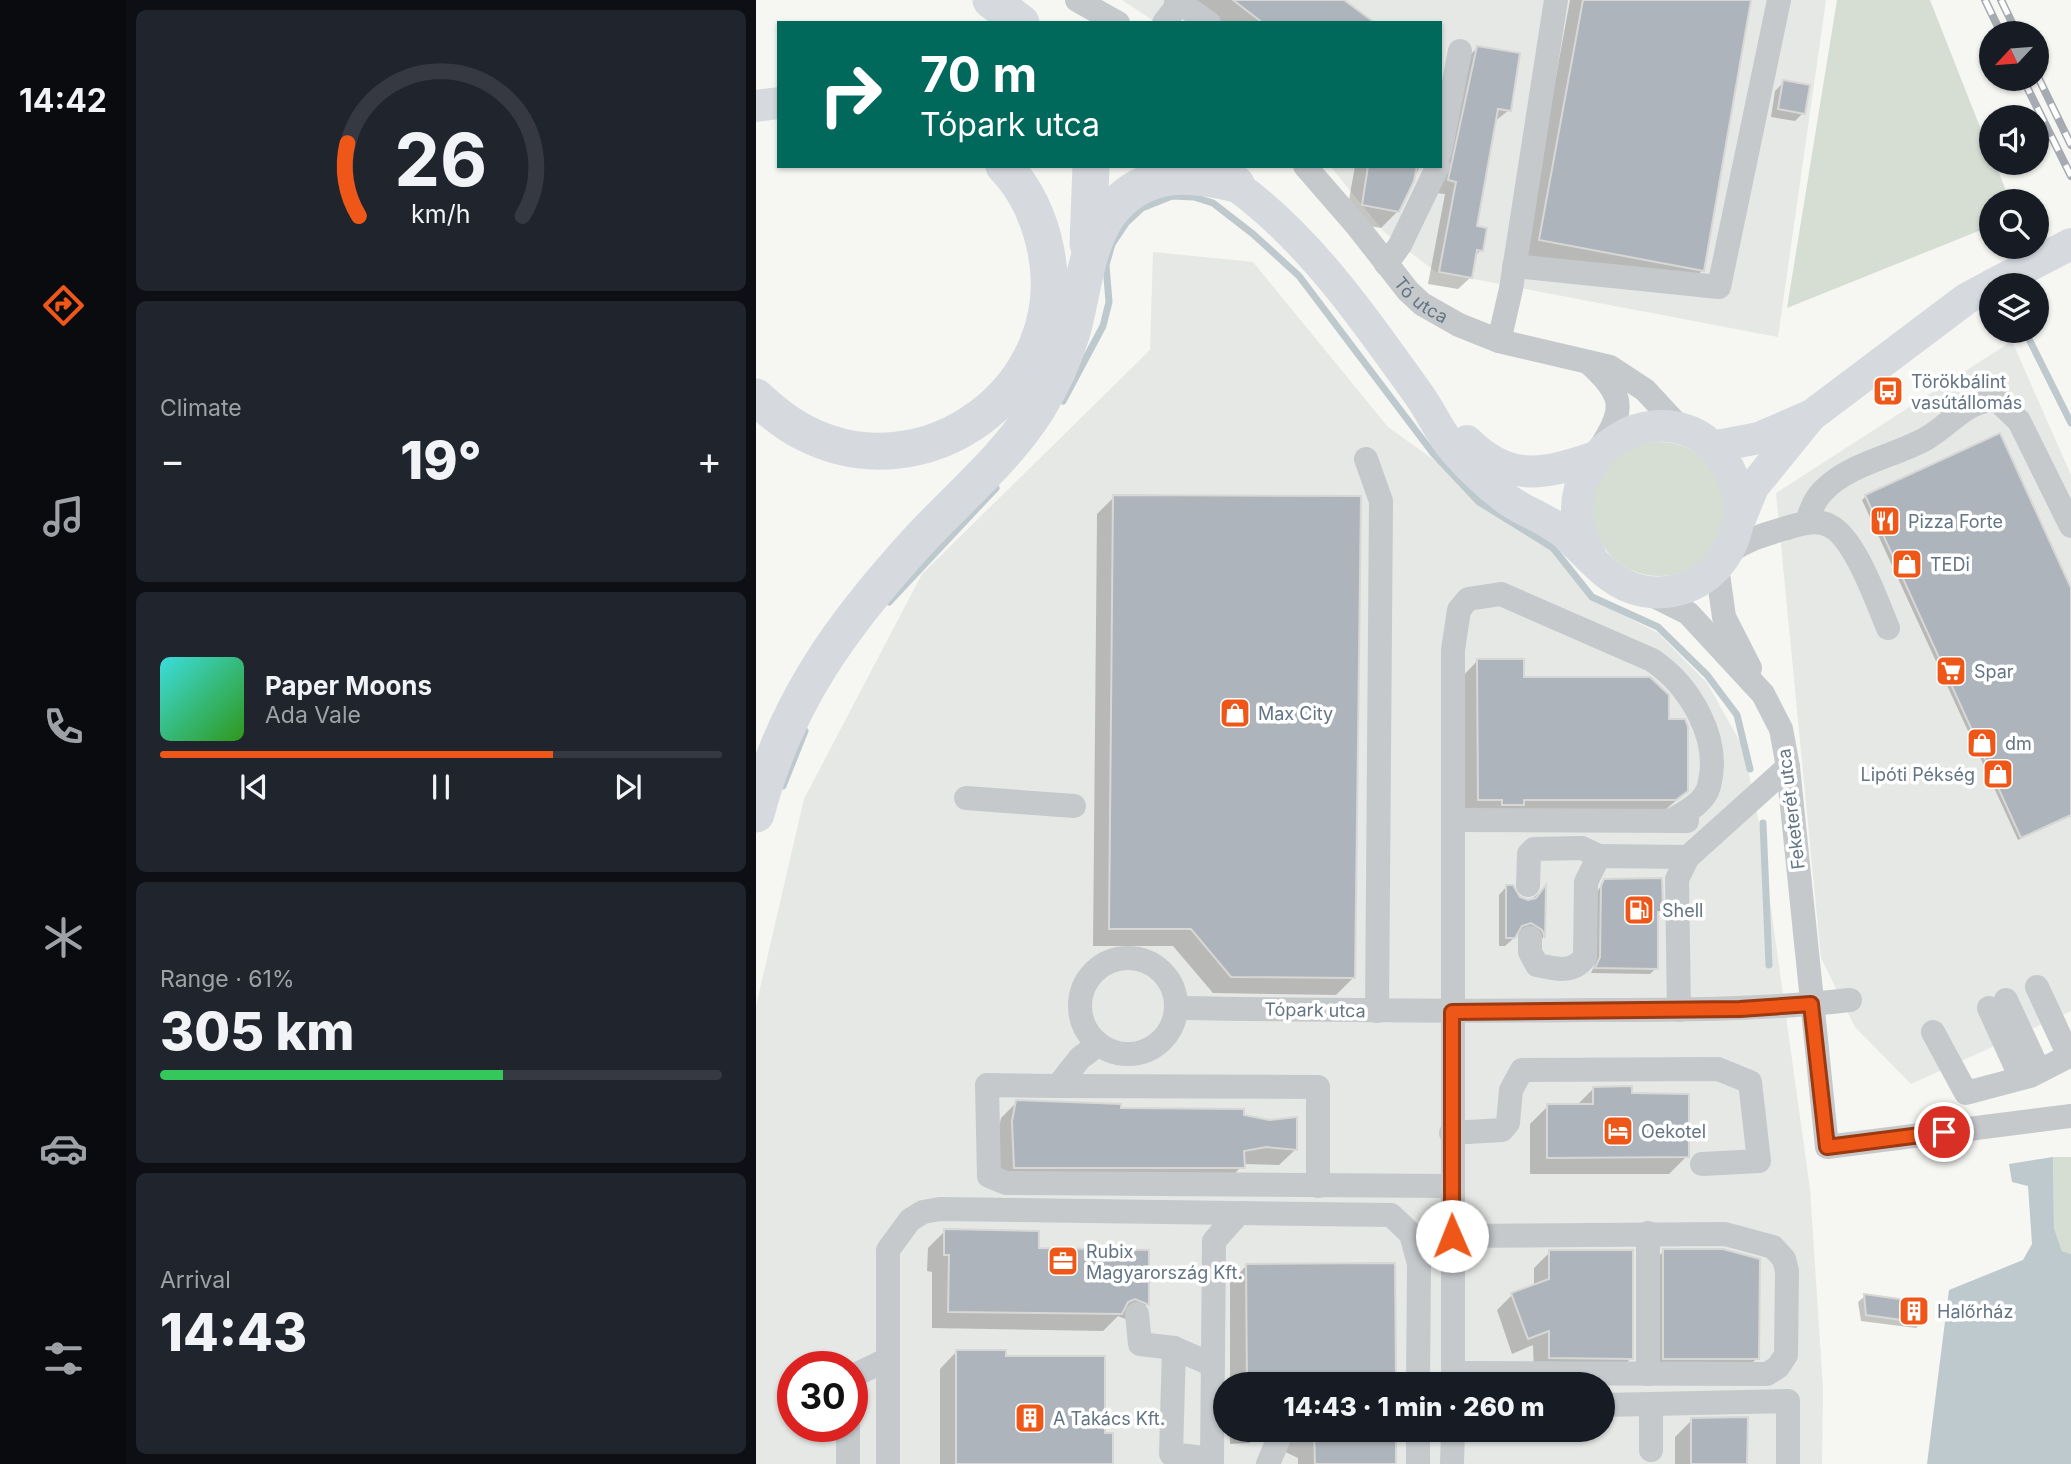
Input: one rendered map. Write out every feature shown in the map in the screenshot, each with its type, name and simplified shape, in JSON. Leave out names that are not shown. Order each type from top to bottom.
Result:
[{"type":"highway","points":[[991,0],[1018,21]]},
{"type":"highway","points":[[756,397],[804,433],[868,450],[895,449],[938,440],[976,422],[995,407],[1027,369],[1038,347],[1045,327],[1050,285],[1044,237],[1035,215],[1005,168]]},
{"type":"highway","points":[[1087,270],[1091,168]]},
{"type":"highway","points":[[756,814],[779,741],[797,701],[843,629],[920,539],[999,457],[1036,410],[1056,373],[1071,334],[1087,270],[1101,225],[1109,211],[1135,189],[1163,177],[1186,174],[1221,175]]},
{"type":"main road","points":[[756,106],[777,103]]},
{"type":"main road","points":[[1221,175],[1319,262],[1421,398],[1454,450],[1483,480],[1507,499],[1559,530],[1614,579],[1643,591],[1676,590],[1691,586],[1723,559],[1753,487],[1812,415]]},
{"type":"main road","points":[[2015,273],[2071,244]]},
{"type":"main road","points":[[1712,447],[1759,438],[1812,415],[1979,292]]},
{"type":"main road","points":[[1421,398],[1486,458],[1508,469],[1544,472],[1593,458]]},
{"type":"main road","points":[[1591,557],[1583,544],[1576,514],[1579,484],[1593,458],[1605,446],[1634,430],[1651,427],[1683,431],[1712,447],[1735,480],[1740,519]]},
{"type":"street","points":[[1077,0],[1114,21]]},
{"type":"street","points":[[1500,341],[1556,0]]},
{"type":"street","points":[[1514,266],[1719,287],[1779,0]]},
{"type":"street","points":[[1165,21],[1178,1],[1206,21]]},
{"type":"street","points":[[1442,133],[1448,75],[1460,51]]},
{"type":"street","name":"Tó utca","points":[[1307,168],[1358,227],[1408,292],[1422,304],[1459,325],[1500,341],[1610,367],[1645,390],[1683,431]]},
{"type":"street","points":[[1386,264],[1401,245],[1437,168]]},
{"type":"street","points":[[1587,362],[1606,380],[1618,408],[1616,423],[1593,458]]},
{"type":"street","points":[[1807,522],[1813,504],[1826,487],[1928,437],[1967,406],[1982,400],[1997,400],[2019,421],[2071,526]]},
{"type":"street","points":[[1366,458],[1381,501],[1377,1011]]},
{"type":"street","points":[[1763,694],[1724,617],[1723,559],[1751,538],[1807,522],[1830,525],[1854,553],[1888,628]]},
{"type":"street","name":"Feketerét utca","points":[[1643,591],[1688,613],[1763,694],[1781,729],[1788,766],[1827,1147],[2071,1116]]},
{"type":"street","points":[[1453,1372],[1451,1133],[1455,627],[1459,611],[1468,599],[1501,594],[1652,660],[1672,673],[1685,689],[1705,729],[1709,750],[1709,786],[1701,800],[1670,821]]},
{"type":"street","points":[[1679,1010],[1677,879],[1688,857],[1788,766]]},
{"type":"street","points":[[966,798],[1074,806]]},
{"type":"street","points":[[1453,820],[1670,821],[1704,822],[1724,827]]},
{"type":"street","points":[[1528,885],[1529,854],[1534,849],[1582,849],[1600,856],[1688,857]]},
{"type":"street","points":[[1530,938],[1530,952],[1537,965],[1563,969],[1579,965],[1585,957],[1586,882],[1600,856]]},
{"type":"street","points":[[1126,957],[1152,964],[1171,982],[1177,1008],[1172,1029],[1158,1045],[1139,1054],[1118,1053],[1099,1044],[1085,1028],[1080,1007],[1084,986],[1101,966],[1126,957]]},
{"type":"street","points":[[1933,1032],[1965,1093],[2039,1071],[2069,1056],[2014,997],[2039,1071]]},
{"type":"street","name":"Tópark utca","points":[[1177,1008],[1452,1012],[1679,1010],[1850,1000]]},
{"type":"street","points":[[1058,1086],[1080,1058],[1099,1044]]},
{"type":"street","points":[[1451,1133],[1502,1130],[1508,1123],[1511,1090],[1522,1070],[1718,1069],[1750,1082],[1759,1161],[1702,1164]]},
{"type":"street","points":[[1318,1186],[1318,1087],[987,1085],[989,1176],[1006,1183],[1318,1186],[1451,1186]]},
{"type":"street","points":[[888,1464],[888,1250],[910,1220],[923,1212],[940,1209],[1391,1215],[1403,1223],[1411,1234],[1419,1264],[1418,1372]]},
{"type":"street","points":[[1174,1348],[1171,1454],[1212,1462],[1214,1241],[1190,1211]]},
{"type":"street","points":[[1214,1241],[1238,1214]]},
{"type":"street","points":[[1648,1233],[1648,1374]]},
{"type":"street","points":[[1452,1236],[1725,1234],[1773,1247],[1784,1259],[1787,1271],[1787,1348],[1778,1367],[1761,1374],[1615,1375]]},
{"type":"street","points":[[1137,1314],[1140,1343],[1174,1348],[1213,1365]]},
{"type":"street","points":[[868,1369],[888,1359]]},
{"type":"street","points":[[1615,1405],[1788,1401],[1787,1464]]},
{"type":"street","points":[[1651,1405],[1651,1450]]},
{"type":"street","points":[[848,1442],[848,1464]]},
{"type":"street","points":[[1268,1464],[1277,1442]]},
{"type":"street","points":[[1418,1442],[1418,1464]]},
{"type":"street","points":[[1452,1464],[1453,1442]]},
{"type":"shaded area","points":[[1122,0],[1826,0],[1778,337],[1436,272],[1385,233],[1332,168],[1442,168],[1442,21],[1154,21]]},
{"type":"shaded area","points":[[1837,0],[1930,0],[1979,125],[1979,175],[2000,175],[2005,189],[1979,189],[1979,231],[1787,308]]},
{"type":"shaded area","points":[[1153,252],[1253,262],[1388,427],[1555,547],[1588,597],[1658,633],[1707,683],[1743,747],[1759,822],[1810,1189],[1823,1389],[1822,1464],[756,1464],[756,1006],[804,799],[922,574],[1150,350]]},
{"type":"shaded area","points":[[2009,343],[2013,343],[2071,475],[2071,1011],[1911,1084],[1855,1027],[1821,958],[1776,493]]},
{"type":"shaded area","points":[[1659,442],[1685,447],[1706,462],[1721,483],[1726,509],[1721,535],[1706,556],[1685,571],[1659,576],[1633,571],[1612,556],[1597,535],[1592,509],[1597,483],[1612,462],[1633,447]]},
{"type":"shaded area","points":[[2053,1157],[2071,1157],[2071,1254],[2062,1251],[2054,1228]]},
{"type":"shaded area","points":[[2053,1157],[2054,1228],[2062,1251],[2071,1254],[2071,1464],[1927,1464],[1949,1290],[2023,1260],[2032,1244],[2028,1186],[2012,1182],[2009,1164]]},
{"type":"building","points":[[1233,0],[1344,0],[1372,21],[1260,21]]},
{"type":"building","points":[[1583,0],[1751,0],[1704,271],[1539,240]]},
{"type":"building","points":[[1477,46],[1520,53],[1511,111],[1498,109],[1477,226],[1487,228],[1483,251],[1477,250],[1472,278],[1439,272],[1456,182],[1448,180]]},
{"type":"building","points":[[1783,80],[1810,85],[1805,114],[1778,109]]},
{"type":"building","points":[[1368,168],[1417,168],[1414,181],[1399,212],[1362,205]]},
{"type":"building","points":[[2000,433],[2071,588],[2071,815],[2021,838],[1865,495]]},
{"type":"building","name":"Max City","points":[[1113,495],[1361,496],[1355,978],[1231,977],[1191,929],[1109,929]]},
{"type":"building","points":[[1477,659],[1524,659],[1524,677],[1650,677],[1669,695],[1669,719],[1685,719],[1688,727],[1688,791],[1676,800],[1524,800],[1524,805],[1502,805],[1502,800],[1478,800]]},
{"type":"building","points":[[1662,878],[1663,912],[1658,912],[1658,969],[1595,968],[1600,957],[1601,886],[1604,879]]},
{"type":"building","points":[[1506,885],[1513,885],[1520,897],[1528,900],[1536,898],[1546,885],[1545,938],[1542,930],[1531,923],[1522,926],[1515,938],[1506,938]]},
{"type":"building","name":"Oekotel","points":[[1632,1086],[1632,1093],[1689,1094],[1689,1157],[1547,1158],[1547,1104],[1593,1104],[1593,1087]]},
{"type":"building","points":[[1016,1100],[1121,1104],[1121,1108],[1244,1109],[1244,1115],[1269,1120],[1297,1117],[1297,1150],[1266,1147],[1244,1151],[1245,1168],[1014,1168],[1012,1121]]},
{"type":"building","points":[[944,1229],[1039,1231],[1039,1248],[1149,1250],[1149,1305],[1135,1299],[1128,1302],[1122,1314],[948,1312],[949,1255],[944,1255]]},
{"type":"building","points":[[1663,1249],[1723,1249],[1760,1259],[1759,1359],[1663,1359]]},
{"type":"building","points":[[1549,1250],[1633,1250],[1633,1359],[1549,1358],[1549,1331],[1528,1339],[1511,1293],[1549,1279]]},
{"type":"building","points":[[1395,1263],[1396,1372],[1247,1372],[1246,1264]]},
{"type":"building","points":[[1864,1294],[1927,1303],[1924,1323],[1866,1315]]},
{"type":"building","name":"A Takács Kft.","points":[[956,1350],[1006,1350],[1006,1356],[1105,1356],[1105,1433],[1113,1433],[1113,1464],[956,1464]]},
{"type":"building","points":[[1748,1417],[1747,1464],[1691,1464],[1691,1418]]},
{"type":"building","points":[[1314,1442],[1396,1442],[1396,1464],[1315,1464]]},
{"type":"waterway","points":[[1063,401],[1103,326],[1109,302],[1106,265],[1112,244],[1126,223],[1142,208],[1172,196],[1194,197],[1213,203],[1253,234],[1299,276],[1432,452],[1479,502],[1553,548],[1592,597],[1658,627],[1707,675],[1737,715],[1750,769]]},
{"type":"waterway","points":[[2031,343],[2071,423]]},
{"type":"waterway","points":[[889,602],[996,488]]},
{"type":"waterway","points":[[783,786],[805,731]]},
{"type":"waterway","points":[[1763,823],[1769,965]]},
{"type":"railway","points":[[1985,0],[1995,21]]},
{"type":"railway","points":[[2001,0],[2011,21]]},
{"type":"railway","points":[[2029,91],[2071,176]]},
{"type":"railway","points":[[2045,91],[2071,145]]},
{"type":"place","name":"Törökbálint vasútállomás","points":[[1888,391]]},
{"type":"place","name":"Pizza Forte","points":[[1885,521]]},
{"type":"place","name":"TEDi","points":[[1907,564]]},
{"type":"place","name":"Spar","points":[[1951,671]]},
{"type":"place","name":"Max City","points":[[1235,713]]},
{"type":"place","name":"dm","points":[[1982,743]]},
{"type":"place","name":"Lipóti Pékség","points":[[1998,774]]},
{"type":"place","name":"Shell","points":[[1639,910]]},
{"type":"place","name":"Oekotel","points":[[1618,1131]]},
{"type":"place","name":"Rubix Magyarország Kft.","points":[[1063,1261]]},
{"type":"place","name":"Halőrház","points":[[1914,1311]]},
{"type":"place","name":"A Takács Kft.","points":[[1030,1418]]},
{"type":"route","points":[[1452,1236],[1452,1012],[1740,1009],[1811,1004],[1827,1147],[1944,1132]]}]
